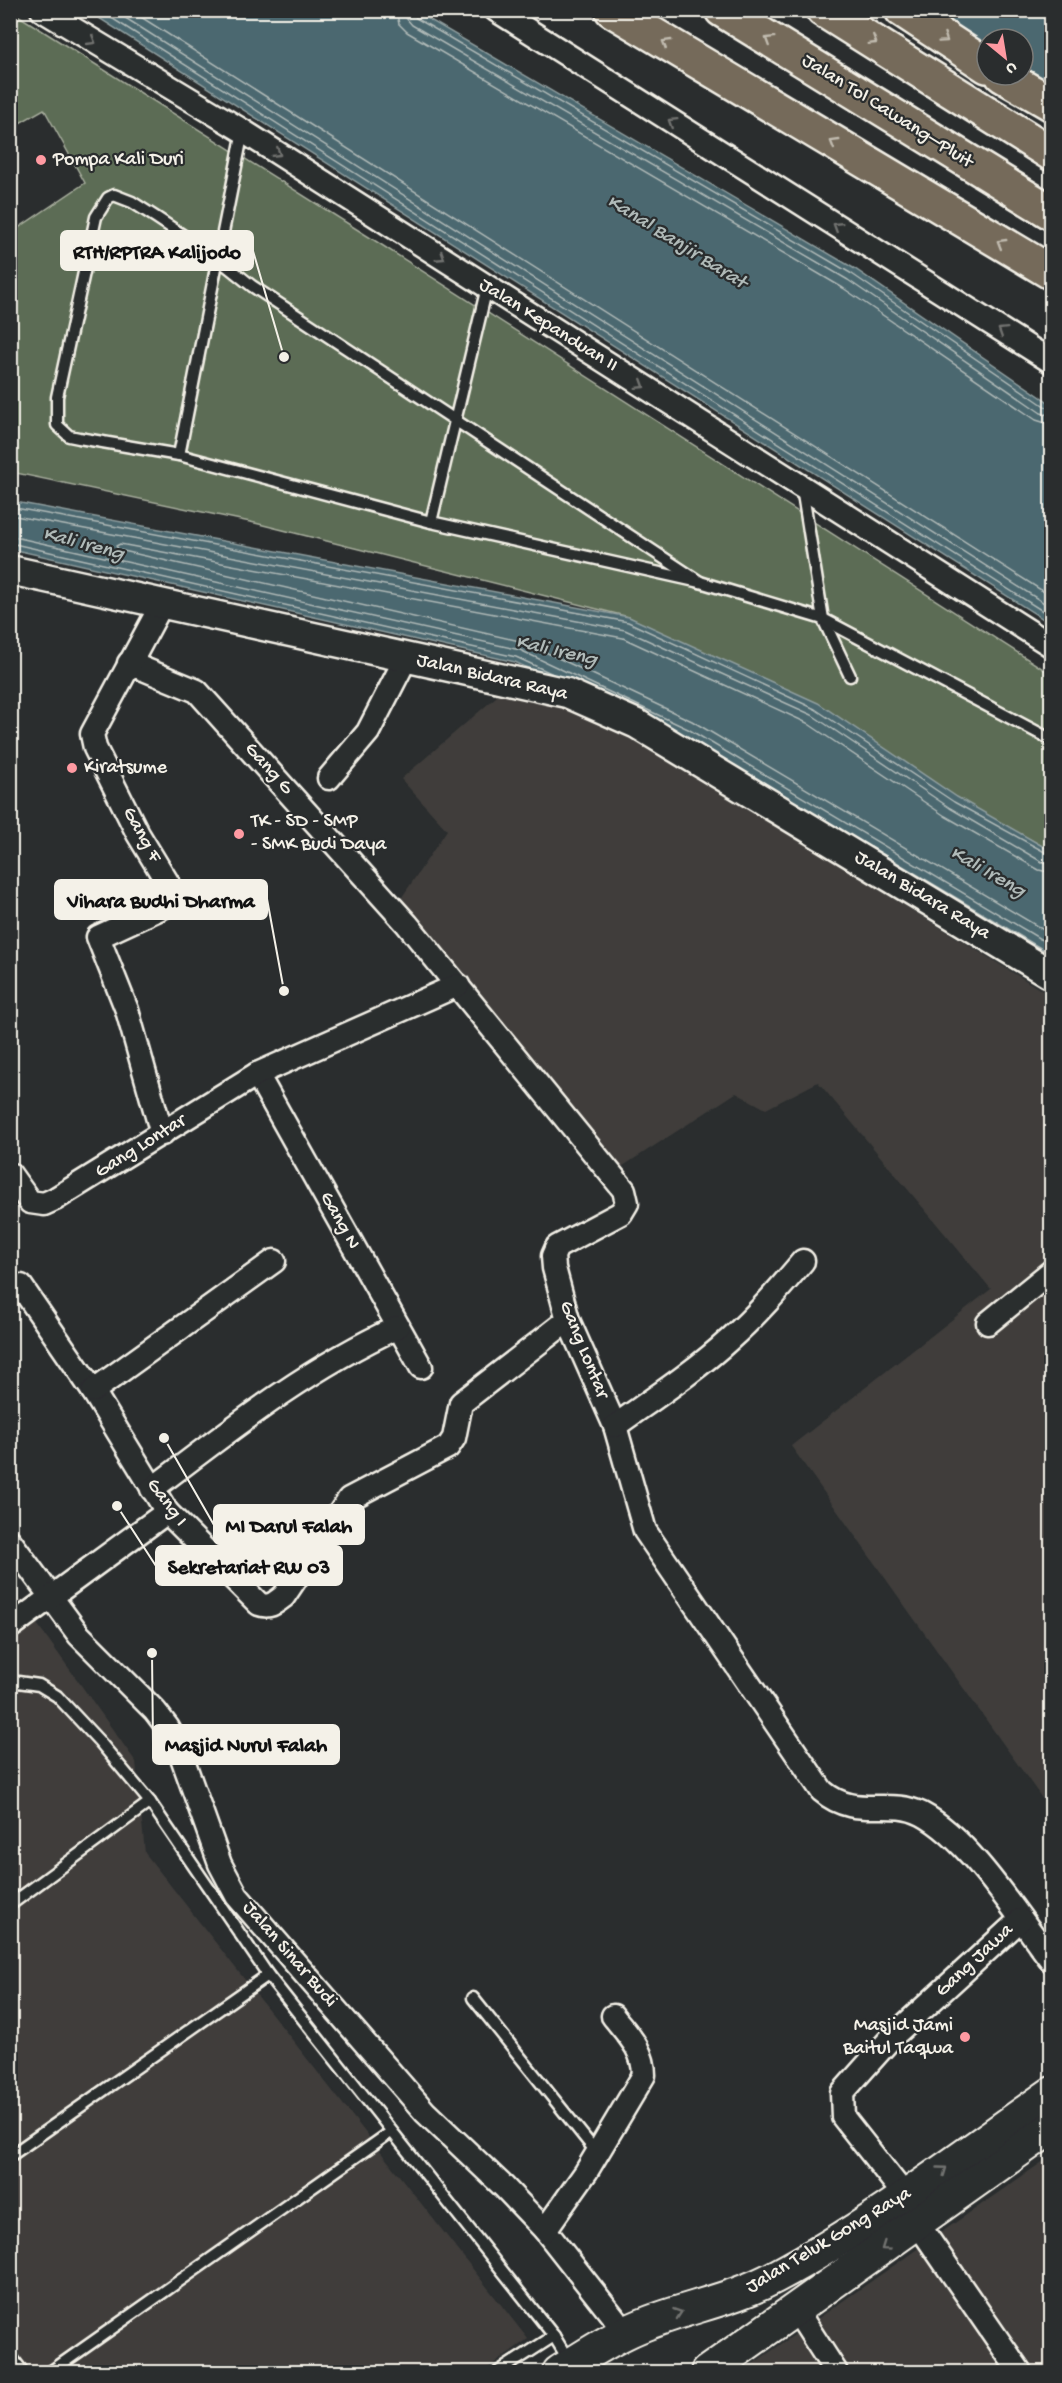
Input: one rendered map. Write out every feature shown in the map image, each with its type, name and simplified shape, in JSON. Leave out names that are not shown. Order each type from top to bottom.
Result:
[{"type":"highway","name":"Jalan Tol Cawang–Pluit","points":[[722,10],[1052,213]]},
{"type":"highway","points":[[823,10],[1052,154]]},
{"type":"highway","points":[[902,10],[975,58]]},
{"type":"highway","points":[[614,12],[1052,273]]},
{"type":"highway","points":[[1023,87],[1052,104]]},
{"type":"main road","name":"Jalan Teluk Gong Raya","points":[[716,2370],[796,2310],[1052,2093]]},
{"type":"main road","name":"Jalan Teluk Gong Raya","points":[[565,2368],[626,2332],[683,2311],[732,2297],[912,2210],[1052,2127]]},
{"type":"main road","points":[[732,2297],[757,2338]]},
{"type":"street","name":"Jalan Kepanduan II","points":[[42,10],[243,131],[1052,646]]},
{"type":"street","points":[[496,10],[1052,362]]},
{"type":"street","name":"Jalan Bidara Raya","points":[[10,570],[567,693],[637,724],[1052,975]]},
{"type":"street","name":"Gang F","points":[[162,1134],[127,1010],[98,937],[178,900],[138,834],[95,748],[93,734],[163,602]]},
{"type":"street","points":[[329,778],[368,732],[406,658]]},
{"type":"street","name":"Gang G","points":[[129,663],[197,691],[407,924],[458,985]]},
{"type":"street","name":"Gang Lontar","points":[[10,1173],[30,1202],[44,1204],[73,1190],[257,1074],[458,985],[627,1197],[626,1208],[621,1213],[557,1247],[554,1251],[554,1268],[568,1320],[615,1426],[645,1531],[822,1791],[834,1802],[849,1807],[903,1808],[921,1814],[969,1852],[1052,1961]]},
{"type":"street","name":"Gang N","points":[[257,1074],[421,1367]]},
{"type":"street","points":[[93,1391],[274,1261]]},
{"type":"street","points":[[615,1426],[682,1379],[729,1340],[763,1307],[803,1261]]},
{"type":"street","points":[[988,1323],[1052,1271]]},
{"type":"street","name":"Gang I","points":[[21,1286],[93,1391],[167,1512],[259,1604],[271,1606],[284,1596],[349,1500],[448,1447],[454,1438],[461,1403],[568,1320]]},
{"type":"street","points":[[152,1489],[253,1412],[302,1379],[356,1346],[398,1327]]},
{"type":"street","points":[[10,1626],[51,1599],[167,1512]]},
{"type":"street","name":"Jalan Sinar Budi","points":[[10,1541],[79,1635],[155,1711],[168,1728],[178,1746],[220,1864],[237,1896],[425,2112],[504,2187],[545,2230],[626,2332]]},
{"type":"street","name":"Gang Jawa","points":[[1020,1920],[892,2037],[842,2093],[843,2117],[912,2210],[1020,2373]]},
{"type":"street","points":[[545,2230],[597,2153],[644,2075],[644,2061],[640,2052],[613,2016]]},
{"type":"street","points":[[796,2310],[836,2373]]},
{"type":"lane","points":[[179,455],[243,131]]},
{"type":"lane","points":[[700,582],[252,285],[217,258],[132,202],[114,195],[108,198],[96,217],[59,386],[55,418],[57,425],[69,436],[179,455],[431,522],[700,582],[823,619],[1052,740]]},
{"type":"lane","points":[[431,522],[487,287]]},
{"type":"lane","points":[[802,487],[823,619],[850,676]]},
{"type":"lane","points":[[10,1685],[18,1682],[39,1685],[57,1696],[150,1802],[268,1975],[554,2336],[565,2368]]},
{"type":"lane","points":[[10,1905],[150,1802]]},
{"type":"lane","points":[[10,2156],[268,1975]]},
{"type":"lane","points":[[473,1998],[597,2153]]},
{"type":"lane","points":[[50,2373],[391,2132]]},
{"type":"lane","points":[[498,2373],[554,2336]]},
{"type":"lane","points":[[10,2355],[23,2373]]},
{"type":"shaded area","points":[[503,691],[586,708],[1051,996],[1051,1811],[791,1446],[991,1289],[818,1082],[766,1109],[736,1093],[606,1177],[398,903],[447,830],[401,779]]},
{"type":"shaded area","points":[[10,1586],[136,1762],[145,1853],[528,2339],[482,2372],[11,2372]]},
{"type":"shaded area","points":[[1051,2156],[1051,2372],[741,2372]]},
{"type":"green space","points":[[11,11],[377,242],[1051,674],[1051,851],[629,617],[255,523],[11,472],[11,233],[85,183],[44,109],[11,128]]},
{"type":"water","name":"Kanal Banjir Barat","points":[[88,11],[415,11],[855,269],[1051,404],[1051,624]]},
{"type":"water","points":[[918,11],[1051,11],[1051,96],[1035,84],[1035,27],[975,27],[975,48]]},
{"type":"water","name":"Kali Ireng","points":[[10,501],[629,617],[818,703],[957,797],[1051,851],[1051,962],[681,741],[515,662],[11,549]]},
{"type":"place","name":"Pompa Kali Duri","points":[[41,160]]},
{"type":"place","name":"RTH/RPTRA Kalijodo","points":[[284,357]]},
{"type":"place","name":"Kiratsume","points":[[72,768]]},
{"type":"place","name":"TK - SD - SMP - SMK Budi Daya","points":[[239,834]]},
{"type":"place","name":"Vihara Budhi Dharma","points":[[284,991]]},
{"type":"place","name":"MI Darul Falah","points":[[164,1438]]},
{"type":"place","name":"Sekretariat RW 03","points":[[117,1506]]},
{"type":"place","name":"Masjid Nurul Falah","points":[[152,1653]]},
{"type":"place","name":"Masjid Jami Baitul Taqwa","points":[[965,2037]]}]
